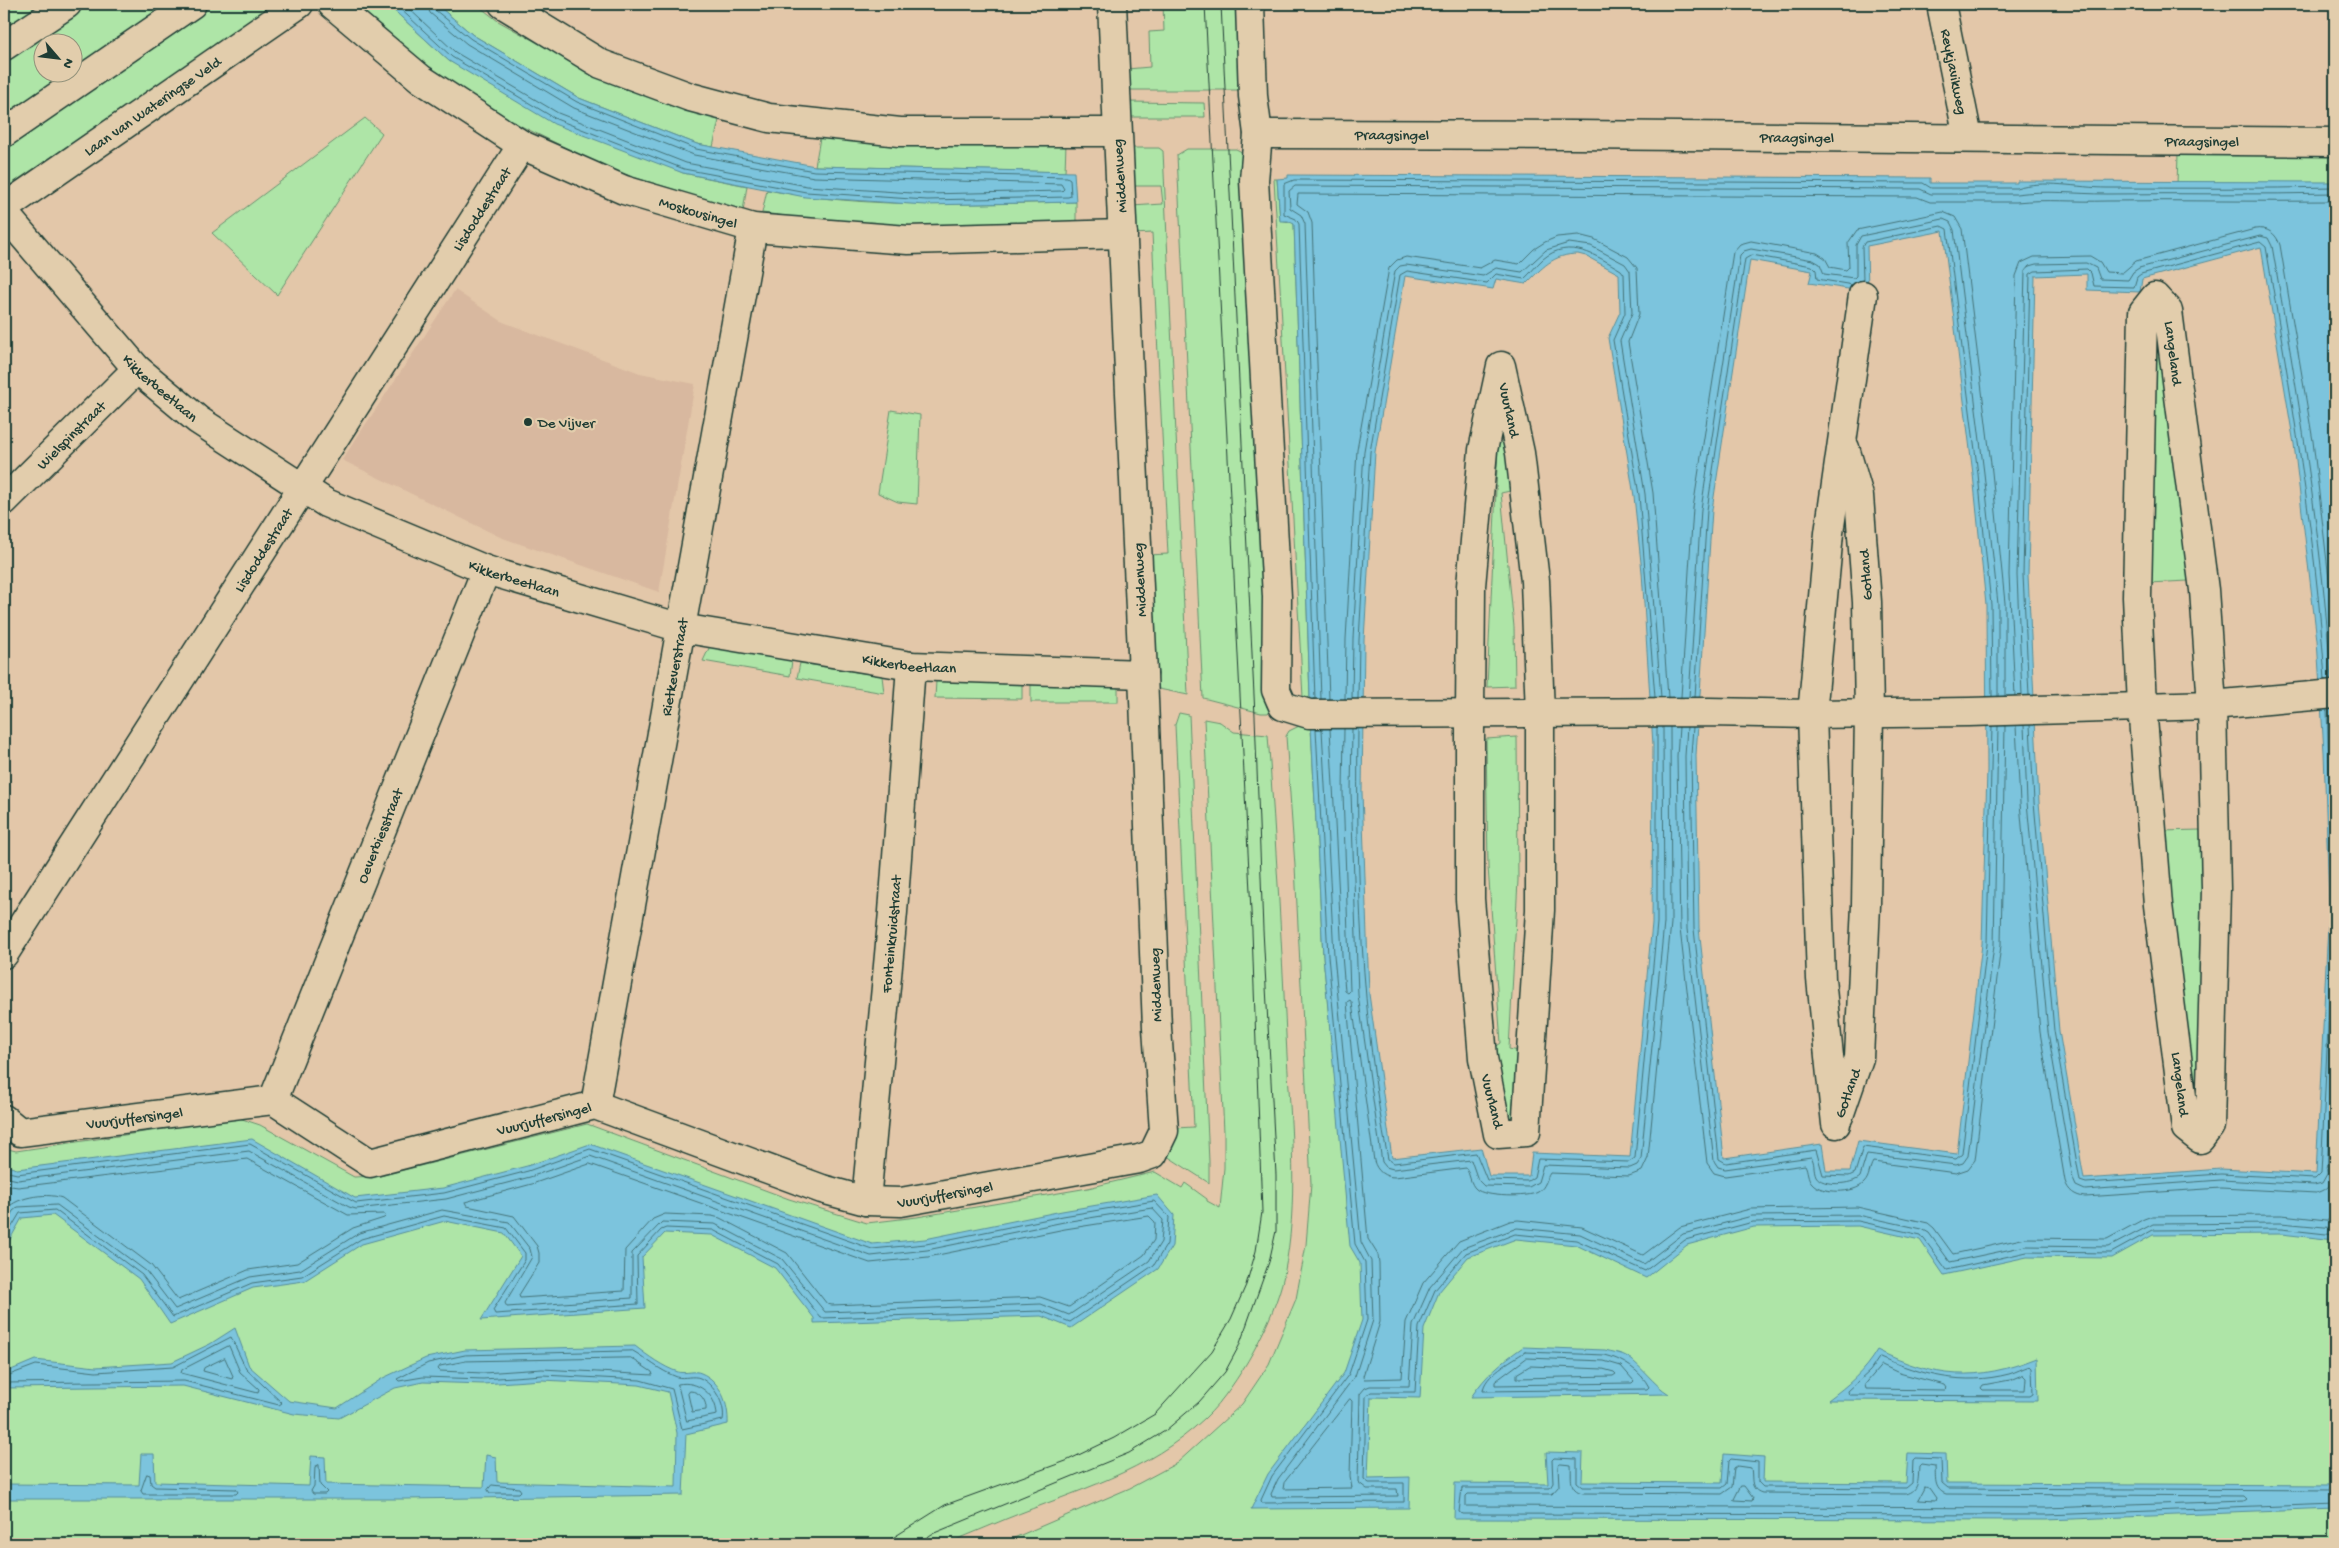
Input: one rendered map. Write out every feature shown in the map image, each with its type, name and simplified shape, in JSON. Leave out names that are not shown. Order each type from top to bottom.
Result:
[{"type":"street","points":[[4,46],[68,4]]},
{"type":"street","points":[[4,133],[192,4]]},
{"type":"street","name":"Laan van Wateringse Veld","points":[[4,208],[299,4]]},
{"type":"street","name":"Moskousingel","points":[[332,4],[421,79],[522,145],[624,190],[754,228],[908,240],[1123,234]]},
{"type":"street","points":[[502,4],[601,64],[690,97],[769,118],[900,132],[1116,132]]},
{"type":"street","name":"Middenweg","points":[[1112,4],[1116,132],[1123,234],[1157,1028],[1164,1131],[1153,1154]]},
{"type":"street","points":[[1250,4],[1253,96],[1258,134],[1254,180],[1277,596],[1276,690],[1282,706],[1309,714],[1470,715],[1632,712],[1812,714],[1969,712],[2212,705],[2335,694]]},
{"type":"street","name":"Reykjavikweg","points":[[1941,4],[1968,138]]},
{"type":"street","name":"Praagsingel","points":[[1258,134],[2335,142]]},
{"type":"street","name":"Lisdoddestraat","points":[[4,954],[522,145]]},
{"type":"street","name":"Kikkerbeetlaan","points":[[4,213],[137,369],[198,420],[326,503],[486,570],[681,628],[911,666],[1143,674]]},
{"type":"street","name":"Rietkeverstraat","points":[[595,1105],[754,228]]},
{"type":"street","name":"Gotland","points":[[1842,439],[1859,496],[1867,602],[1869,713],[1866,905],[1859,1058],[1836,1124],[1821,979],[1812,714],[1829,533],[1842,439],[1863,295]]},
{"type":"street","name":"Langeland","points":[[2155,297],[2168,311],[2204,590],[2212,705],[2216,889],[2212,1087],[2210,1126],[2200,1139],[2186,1128],[2158,904],[2142,706],[2137,597],[2143,312],[2155,297]]},
{"type":"street","name":"Vuurland","points":[[1501,366],[1520,453],[1535,581],[1540,714],[1540,910],[1526,1132],[1498,1134],[1482,1058],[1470,899],[1470,715],[1471,586],[1483,450],[1501,366]]},
{"type":"street","name":"Wielspinstraat","points":[[4,501],[137,369]]},
{"type":"street","name":"Oeverbiesstraat","points":[[273,1100],[486,570]]},
{"type":"street","name":"Fonteinkruidstraat","points":[[866,1202],[893,912],[911,666]]},
{"type":"street","name":"Vuurjuffersingel","points":[[4,1119],[20,1132],[273,1100],[370,1163],[595,1105],[822,1189],[866,1202],[901,1202],[1139,1159],[1153,1154]]},
{"type":"shaded area","name":"De Vijver","points":[[455,290],[503,322],[640,373],[695,384],[659,592],[500,537],[342,460]]},
{"type":"green space","points":[[13,4],[48,4],[4,34],[4,10]]},
{"type":"green space","points":[[86,4],[178,4],[82,68],[82,32],[43,32]]},
{"type":"green space","points":[[210,4],[276,4],[4,189],[4,141]]},
{"type":"green space","points":[[352,4],[387,4],[449,61],[683,173],[747,186],[743,211],[611,170],[482,107],[415,60]]},
{"type":"green space","points":[[436,4],[476,4],[498,21],[592,73],[719,120],[713,147],[697,144],[579,98],[473,35]]},
{"type":"green space","points":[[1163,4],[1237,4],[1241,90],[1128,90],[1127,69],[1150,67],[1149,32],[1164,31]]},
{"type":"green space","points":[[32,40],[32,82],[61,82],[4,120],[4,58]]},
{"type":"green space","points":[[1128,102],[1204,103],[1205,117],[1131,117],[1129,115]]},
{"type":"green space","points":[[365,118],[382,133],[277,295],[212,233]]},
{"type":"green space","points":[[820,138],[924,142],[1066,143],[1065,172],[815,166]]},
{"type":"green space","points":[[1159,148],[1163,151],[1188,695],[1154,688],[1148,555],[1168,554],[1152,233],[1133,234],[1132,206],[1163,204],[1161,186],[1131,186],[1131,149]]},
{"type":"green space","points":[[1187,149],[1236,149],[1244,153],[1267,598],[1265,698],[1267,707],[1270,710],[1268,713],[1261,713],[1203,698],[1177,155]]},
{"type":"green space","points":[[2178,154],[2335,154],[2335,183],[2177,184]]},
{"type":"green space","points":[[1274,179],[1277,179],[1280,220],[1294,223],[1310,698],[1303,697]]},
{"type":"green space","points":[[767,190],[805,196],[882,203],[1076,202],[1076,228],[927,233],[762,213]]},
{"type":"green space","points":[[2158,314],[2182,506],[2188,581],[2148,583],[2153,315]]},
{"type":"green space","points":[[891,410],[920,415],[917,504],[898,502],[878,493]]},
{"type":"green space","points":[[1505,438],[1510,491],[1501,493],[1514,627],[1515,686],[1487,687],[1498,446]]},
{"type":"green space","points":[[710,646],[792,660],[790,676],[703,661]]},
{"type":"green space","points":[[800,663],[882,676],[884,693],[797,678]]},
{"type":"green space","points":[[936,681],[1022,683],[1022,699],[935,698]]},
{"type":"green space","points":[[1031,685],[1118,685],[1118,702],[1031,702]]},
{"type":"green space","points":[[1179,713],[1189,715],[1209,1183],[1167,1156],[1174,1141],[1175,1128],[1194,1127],[1175,725]]},
{"type":"green space","points":[[1204,719],[1220,722],[1234,732],[1268,735],[1279,895],[1293,1193],[1289,1248],[1284,1275],[1264,1331],[1254,1351],[1218,1405],[1183,1437],[1159,1453],[1110,1478],[946,1544],[4,1544],[4,1148],[16,1151],[239,1118],[260,1125],[354,1177],[380,1176],[587,1124],[789,1199],[867,1223],[917,1217],[1088,1188],[1155,1172],[1182,1188],[1185,1183],[1207,1199],[1207,1201],[1220,1208],[1224,1168],[1224,1132]]},
{"type":"green space","points":[[1299,726],[1311,727],[1323,956],[1346,1190],[1346,1209],[1405,1225],[2335,1212],[2335,1544],[1000,1544],[1130,1488],[1177,1463],[1242,1404],[1269,1364],[1296,1299],[1306,1245],[1311,1184],[1295,866],[1286,736],[1289,731]]},
{"type":"green space","points":[[1517,737],[1518,880],[1509,1049],[1519,1051],[1512,1116],[1508,1120],[1494,1048],[1501,1043],[1488,867],[1486,739]]},
{"type":"green space","points":[[2200,830],[2204,958],[2197,1122],[2161,831]]},
{"type":"water","points":[[387,4],[436,4],[473,35],[579,98],[697,144],[815,166],[1074,172],[1076,202],[926,205],[805,197],[683,173],[554,124],[449,61]]},
{"type":"water","points":[[1288,175],[1930,178],[1930,183],[2017,183],[2017,181],[2335,182],[2335,1240],[2281,1234],[2153,1235],[2112,1258],[2027,1257],[1944,1275],[1920,1240],[1858,1226],[1754,1227],[1687,1245],[1646,1278],[1576,1245],[1516,1239],[1468,1257],[1439,1292],[1424,1329],[1420,1398],[1371,1397],[1368,1478],[1410,1477],[1409,1508],[1251,1509],[1268,1474],[1344,1373],[1362,1320],[1360,1263],[1350,1246],[1323,956],[1311,727],[1294,224],[1288,221],[1280,221],[1277,179],[1288,178]],"holes":[[[1943,231],[1973,474],[1986,605],[1987,770],[1982,944],[1957,1154],[1858,1141],[1850,1171],[1826,1171],[1822,1144],[1724,1158],[1699,928],[1696,755],[1712,510],[1750,260],[1812,271],[1809,283],[1868,292],[1867,246]],[[2261,247],[2294,444],[2317,640],[2324,752],[2329,903],[2316,1174],[2221,1169],[2084,1179],[2059,1031],[2039,802],[2028,575],[2035,276],[2087,274],[2087,290],[2140,292],[2142,279]],[[1578,254],[1586,256],[1619,274],[1620,312],[1608,338],[1634,496],[1642,572],[1653,745],[1652,923],[1630,1157],[1532,1153],[1529,1176],[1489,1176],[1481,1148],[1392,1158],[1369,994],[1362,792],[1364,640],[1375,452],[1405,276],[1493,289],[1496,279],[1526,284],[1549,263],[1562,256]]]},
{"type":"water","points":[[252,1139],[355,1198],[443,1188],[527,1166],[590,1144],[872,1244],[925,1239],[1062,1211],[1157,1195],[1174,1215],[1172,1246],[1158,1269],[1071,1328],[1041,1316],[814,1323],[814,1318],[775,1268],[712,1235],[665,1233],[642,1257],[645,1308],[481,1320],[521,1256],[504,1233],[445,1221],[362,1244],[304,1281],[253,1288],[170,1324],[139,1279],[53,1215],[22,1218],[4,1250],[4,1165],[17,1169]]},
{"type":"water","points":[[235,1328],[249,1366],[289,1401],[337,1408],[383,1378],[426,1358],[465,1350],[635,1346],[672,1370],[678,1372],[699,1372],[714,1382],[725,1402],[728,1424],[686,1434],[683,1495],[405,1499],[4,1499],[4,1484],[139,1485],[141,1454],[154,1454],[155,1482],[309,1486],[311,1456],[325,1457],[326,1484],[484,1487],[486,1455],[496,1457],[497,1482],[676,1487],[677,1433],[668,1392],[639,1385],[542,1380],[483,1384],[423,1382],[395,1388],[339,1418],[294,1414],[183,1386],[4,1388],[4,1373],[35,1360],[96,1367],[172,1362],[210,1344]]},
{"type":"water","points":[[1523,1347],[1605,1350],[1620,1354],[1633,1361],[1658,1386],[1669,1394],[1471,1397],[1494,1369]]},
{"type":"water","points":[[1877,1350],[1918,1367],[1956,1374],[1995,1371],[2037,1358],[2038,1401],[1828,1400],[1855,1378]]},
{"type":"water","points":[[1546,1452],[1583,1453],[1582,1482],[1722,1483],[1724,1454],[1764,1457],[1763,1482],[1906,1483],[1908,1453],[1946,1454],[1947,1483],[2335,1485],[2335,1509],[2046,1520],[1454,1519],[1455,1483],[1548,1484]]},
{"type":"tram line","points":[[883,1544],[945,1505],[1066,1461],[1114,1438],[1155,1414],[1212,1351],[1231,1319],[1246,1285],[1256,1251],[1262,1212],[1252,931],[1205,4]]},
{"type":"tram line","points":[[917,1544],[932,1534],[1129,1453],[1165,1431],[1199,1402],[1225,1372],[1239,1346],[1269,1262],[1276,1231],[1276,1175],[1221,4]]},
{"type":"place","name":"De Vijver","points":[[528,422]]}]
